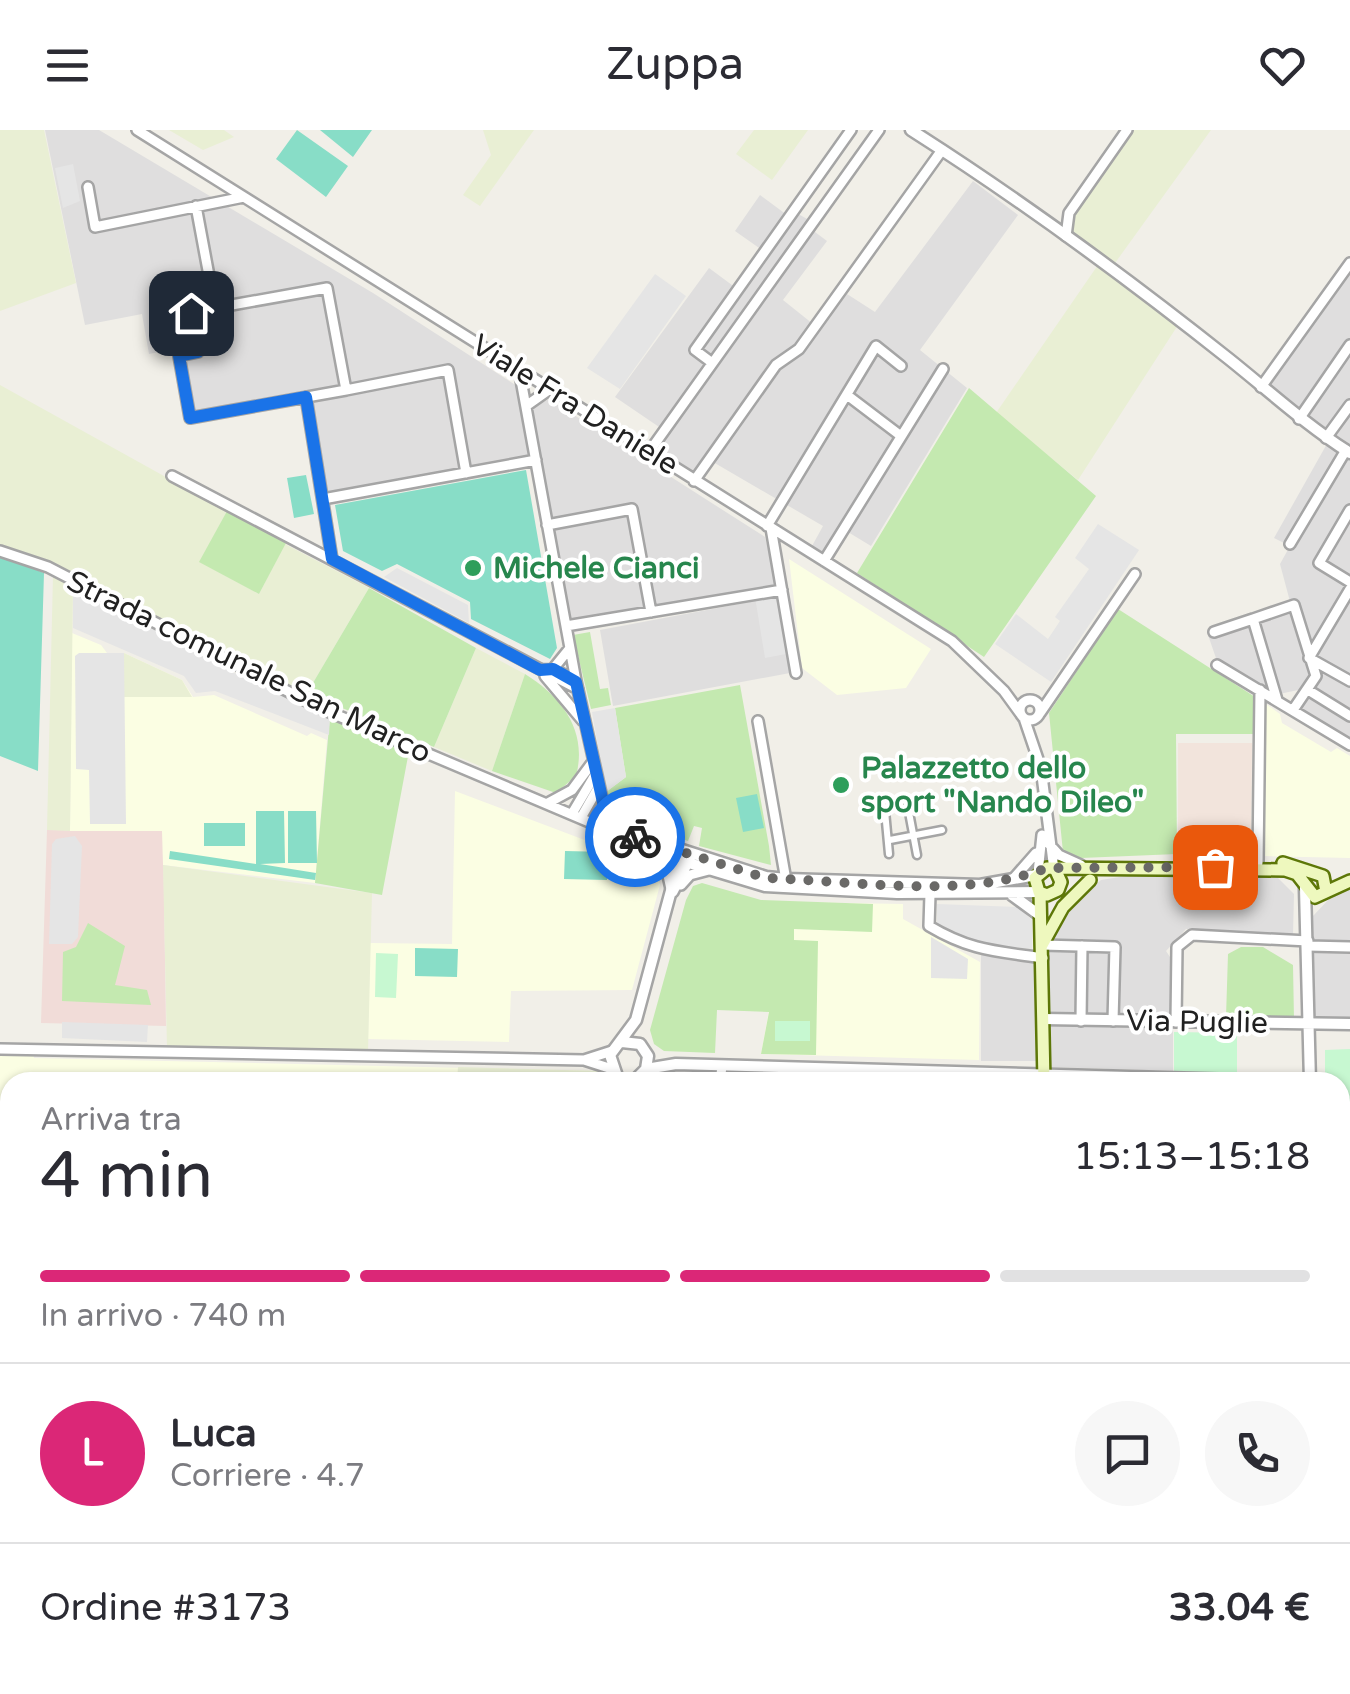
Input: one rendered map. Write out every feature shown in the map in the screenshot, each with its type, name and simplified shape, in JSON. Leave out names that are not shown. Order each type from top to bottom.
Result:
[{"type":"main road","points":[[1239,866],[1286,863],[1318,876],[1350,878]]},
{"type":"main road","points":[[1044,1072],[1043,951],[1037,874],[1099,867],[1239,866],[1297,874],[1305,888],[1322,895]]},
{"type":"main road","points":[[1039,892],[1057,891],[1123,868]]},
{"type":"main road","points":[[1043,951],[1061,878],[1055,870]]},
{"type":"main road","points":[[1305,888],[1318,876]]},
{"type":"main road","points":[[1318,876],[1322,895]]},
{"type":"main road","points":[[1322,895],[1350,878]]},
{"type":"main road","points":[[1043,951],[1063,907],[1090,880]]},
{"type":"street","name":"Viale Fra Daniele","points":[[137,130],[952,642],[1004,691],[1022,715],[1033,741],[1041,768],[1045,823],[1037,874]]},
{"type":"street","points":[[711,362],[696,350],[851,130]]},
{"type":"street","points":[[649,452],[879,130]]},
{"type":"street","points":[[911,130],[1066,236],[1299,418],[1348,451],[1290,544]]},
{"type":"street","points":[[1066,236],[1069,213],[1127,130]]},
{"type":"street","points":[[694,481],[776,365],[799,349],[942,150]]},
{"type":"street","points":[[88,187],[96,226],[244,197]]},
{"type":"street","points":[[196,206],[215,308]]},
{"type":"street","points":[[1261,386],[1350,263]]},
{"type":"street","points":[[346,390],[328,288],[191,313],[198,352],[179,356],[190,418],[346,390],[448,370],[466,473]]},
{"type":"street","points":[[1299,418],[1350,345]]},
{"type":"street","points":[[796,674],[775,533],[876,346],[901,366]]},
{"type":"street","points":[[518,369],[584,723],[609,829]]},
{"type":"street","points":[[824,561],[943,369]]},
{"type":"street","points":[[526,406],[535,380]]},
{"type":"street","points":[[526,406],[550,389]]},
{"type":"street","points":[[847,395],[901,436]]},
{"type":"street","points":[[306,397],[332,559]]},
{"type":"street","points":[[1326,438],[1350,405]]},
{"type":"street","points":[[323,499],[536,460]]},
{"type":"street","points":[[172,476],[540,670],[577,685]]},
{"type":"street","points":[[548,525],[632,510],[652,612]]},
{"type":"street","points":[[1309,658],[1350,586],[1319,564],[1350,510]]},
{"type":"street","name":"Strada comunale San Marco","points":[[0,551],[48,567],[320,708],[609,829]]},
{"type":"street","points":[[1038,716],[1135,574]]},
{"type":"street","points":[[566,626],[782,590]]},
{"type":"street","points":[[1214,632],[1294,605],[1316,676],[1293,710]]},
{"type":"street","points":[[1253,619],[1278,700]]},
{"type":"street","points":[[553,669],[570,648]]},
{"type":"street","points":[[1309,658],[1348,677]]},
{"type":"street","points":[[1217,665],[1348,740]]},
{"type":"street","points":[[540,670],[553,669],[577,685]]},
{"type":"street","points":[[540,670],[584,723]]},
{"type":"street","points":[[1258,863],[1260,690]]},
{"type":"street","points":[[1308,690],[1350,716]]},
{"type":"street","name":"Viale Fra Daniele","points":[[1004,691],[1030,700]]},
{"type":"street","points":[[1038,716],[1022,715],[1030,700],[1054,691]]},
{"type":"street","points":[[1030,700],[1039,704],[1038,716]]},
{"type":"street","name":"Viale Fra Daniele","points":[[1033,741],[1038,716]]},
{"type":"street","points":[[758,721],[787,883]]},
{"type":"street","points":[[548,803],[572,790],[592,762]]},
{"type":"street","points":[[578,814],[595,775]]},
{"type":"street","points":[[578,814],[598,788]]},
{"type":"street","points":[[908,807],[917,855]]},
{"type":"street","points":[[885,812],[889,854]]},
{"type":"street","points":[[609,829],[663,853],[787,883],[930,894],[1039,892]]},
{"type":"street","points":[[609,829],[686,857],[709,870],[765,886],[980,886],[1037,874]]},
{"type":"street","points":[[890,840],[942,830]]},
{"type":"street","name":"Viale Fra Daniele","points":[[1044,844],[1055,870]]},
{"type":"street","points":[[1014,878],[1044,844],[1074,864],[1099,867]]},
{"type":"street","points":[[663,853],[672,894]]},
{"type":"street","points":[[0,1049],[584,1060],[612,1051],[636,1020],[686,857]]},
{"type":"street","points":[[672,894],[690,875],[709,870]]},
{"type":"street","points":[[1305,888],[1310,1072]]},
{"type":"street","points":[[930,894],[928,926],[980,952],[1115,947],[1113,1021]]},
{"type":"street","points":[[1011,894],[1038,914]]},
{"type":"street","points":[[1308,919],[1322,895]]},
{"type":"street","points":[[1176,1022],[1177,948],[1192,935],[1350,947]]},
{"type":"street","points":[[1081,1020],[1082,946]]},
{"type":"street","name":"Via Puglie","points":[[1044,1019],[1350,1024]]},
{"type":"street","points":[[636,1020],[640,1044],[648,1056],[676,1064]]},
{"type":"street","points":[[622,1042],[640,1044]]},
{"type":"street","points":[[612,1051],[615,1072]]},
{"type":"street","points":[[646,1069],[648,1056]]},
{"type":"street","points":[[584,1060],[608,1072]]},
{"type":"street","points":[[643,1072],[676,1064],[879,1072]]},
{"type":"street","points":[[721,1072],[722,1066]]},
{"type":"shaded area","points":[[0,130],[44,130],[76,283],[0,311]]},
{"type":"shaded area","points":[[45,130],[99,130],[373,293],[517,386],[532,458],[325,495],[308,393],[193,415],[181,348],[149,354],[142,314],[85,325]]},
{"type":"shaded area","points":[[169,130],[224,130],[234,137],[203,150]]},
{"type":"shaded area","points":[[483,130],[534,130],[480,206],[463,195],[491,155]]},
{"type":"shaded area","points":[[754,130],[808,130],[772,180],[736,154]]},
{"type":"shaded area","points":[[1133,130],[1211,130],[1115,263],[1073,233],[1073,218]]},
{"type":"shaded area","points":[[73,164],[80,201],[63,208],[55,168]]},
{"type":"shaded area","points":[[973,181],[1018,215],[920,350],[967,388],[871,546],[843,529],[825,553],[812,546],[823,526],[713,462],[700,478],[653,449],[665,431],[615,397],[709,268],[736,288],[762,250],[735,231],[760,195],[787,215],[791,210],[809,220],[811,229],[827,241],[783,300],[818,328],[847,294],[875,312]]},
{"type":"shaded area","points":[[1100,262],[1180,322],[1078,480],[996,413]]},
{"type":"shaded area","points":[[1350,267],[1350,448],[1266,387]]},
{"type":"shaded area","points":[[655,274],[686,296],[620,389],[587,368]]},
{"type":"shaded area","points":[[0,385],[227,511],[200,562],[259,594],[285,544],[369,588],[307,693],[259,671],[260,667],[231,651],[227,656],[0,551]]},
{"type":"shaded area","points":[[549,399],[765,537],[778,587],[571,624],[532,408]]},
{"type":"shaded area","points":[[1328,442],[1350,456],[1350,739],[1300,710],[1308,694],[1303,689],[1279,694],[1217,661],[1208,635],[1292,609],[1280,564],[1290,546],[1274,538]]},
{"type":"shaded area","points":[[1098,524],[1139,550],[1051,682],[995,644],[1016,614],[1048,639],[1060,621],[1055,617],[1089,569],[1075,558]]},
{"type":"shaded area","points":[[789,559],[931,649],[906,688],[837,695],[802,668]]},
{"type":"shaded area","points":[[397,568],[468,605],[469,623],[384,577]]},
{"type":"shaded area","points":[[53,575],[73,585],[70,831],[47,830]]},
{"type":"shaded area","points":[[73,585],[230,671],[330,716],[329,735],[215,691],[196,693],[184,676],[73,628]]},
{"type":"shaded area","points":[[776,593],[786,654],[765,658],[755,597]]},
{"type":"shaded area","points":[[776,597],[790,673],[613,706],[600,630]]},
{"type":"shaded area","points":[[72,633],[101,645],[107,653],[124,653],[182,680],[193,697],[214,695],[307,736],[311,733],[327,740],[315,883],[163,865],[162,831],[70,831]]},
{"type":"shaded area","points":[[476,648],[525,674],[492,771],[434,747]]},
{"type":"shaded area","points":[[124,653],[182,680],[192,697],[124,697]]},
{"type":"shaded area","points":[[124,653],[126,824],[90,824],[89,770],[76,769],[75,656]]},
{"type":"shaded area","points":[[1266,704],[1280,714],[1282,723],[1331,752],[1337,748],[1350,756],[1350,858],[1264,856]]},
{"type":"shaded area","points":[[615,708],[626,777],[606,792],[592,712]]},
{"type":"shaded area","points":[[1178,743],[1252,743],[1251,846],[1178,846]]},
{"type":"shaded area","points":[[455,791],[656,867],[660,885],[632,990],[511,991],[509,1042],[368,1039],[370,943],[452,944]]},
{"type":"shaded area","points":[[47,830],[163,831],[166,1026],[41,1023]]},
{"type":"shaded area","points":[[75,836],[82,846],[78,937],[72,944],[49,944],[52,844],[56,839]]},
{"type":"shaded area","points":[[163,865],[372,893],[368,1051],[167,1048]]},
{"type":"shaded area","points":[[1139,874],[1276,876],[1294,894],[1293,935],[1186,929],[1166,951],[1172,960],[1171,1017],[1048,1016],[1046,947],[1064,911],[1101,880]]},
{"type":"shaded area","points":[[1350,888],[1350,1020],[1313,1019],[1313,916],[1330,898]]},
{"type":"shaded area","points":[[789,902],[903,904],[903,919],[980,962],[979,1060],[761,1054]]},
{"type":"shaded area","points":[[937,904],[1018,907],[1032,920],[1032,949],[975,944],[937,923]]},
{"type":"shaded area","points":[[931,937],[968,959],[967,979],[931,978]]},
{"type":"shaded area","points":[[981,955],[1041,959],[1036,1061],[981,1061]]},
{"type":"shaded area","points":[[62,1022],[148,1025],[147,1042],[62,1038]]},
{"type":"shaded area","points":[[1049,1023],[1173,1028],[1173,1071],[1051,1067]]},
{"type":"shaded area","points":[[0,1052],[33,1052],[34,1058],[603,1072],[0,1072]]},
{"type":"shaded area","points":[[458,1067],[603,1072],[458,1072]]},
{"type":"green space","points":[[297,130],[348,166],[326,197],[276,159]]},
{"type":"green space","points":[[320,130],[372,130],[353,157]]},
{"type":"green space","points":[[969,388],[1096,496],[984,657],[857,573]]},
{"type":"green space","name":"Michele Cianci","points":[[526,470],[557,648],[550,659],[471,619],[470,602],[397,564],[382,571],[343,551],[335,505]]},
{"type":"green space","points":[[306,475],[314,514],[294,518],[287,478]]},
{"type":"green space","points":[[227,511],[286,543],[259,594],[199,562]]},
{"type":"green space","points":[[0,556],[44,573],[38,771],[0,756]]},
{"type":"green space","points":[[369,588],[476,648],[434,747],[307,693]]},
{"type":"green space","points":[[1118,609],[1266,704],[1266,734],[1176,734],[1177,854],[1081,858],[1063,852],[1049,713]]},
{"type":"green space","points":[[590,632],[600,689],[608,688],[611,705],[591,709],[573,635]]},
{"type":"green space","points":[[525,674],[561,705],[575,730],[579,760],[576,776],[556,793],[492,771]]},
{"type":"green space","points":[[740,685],[771,865],[699,846],[702,828],[694,826],[688,841],[609,811],[606,792],[626,777],[615,708]]},
{"type":"green space","points":[[330,716],[409,751],[382,895],[315,883]]},
{"type":"green space","points":[[757,794],[764,828],[743,832],[736,798]]},
{"type":"green space","points":[[256,811],[284,811],[285,863],[260,864],[316,873],[315,880],[169,859],[170,851],[256,864]]},
{"type":"green space","points":[[288,811],[316,811],[317,863],[288,863]]},
{"type":"green space","points":[[204,823],[245,823],[245,846],[204,846]]},
{"type":"green space","points":[[565,851],[607,852],[607,880],[564,879]]},
{"type":"green space","points":[[702,883],[761,900],[873,904],[872,932],[794,929],[794,940],[818,941],[816,1055],[761,1054],[769,1012],[717,1010],[715,1053],[664,1051],[654,1044],[650,1030],[686,900],[693,886]]},
{"type":"green space","points":[[88,923],[125,946],[115,985],[147,990],[151,1005],[62,1001],[63,952],[76,947]]},
{"type":"green space","points":[[1241,947],[1263,947],[1293,965],[1294,1019],[1226,1017],[1228,954]]},
{"type":"green space","points":[[415,948],[458,949],[457,977],[415,976]]},
{"type":"green space","points":[[376,953],[398,954],[396,998],[375,997]]},
{"type":"green space","points":[[775,1021],[810,1021],[810,1041],[775,1041]]},
{"type":"green space","points":[[1174,1032],[1237,1033],[1237,1072],[1174,1072]]},
{"type":"green space","points":[[1350,1049],[1350,1072],[1325,1072],[1325,1050]]},
{"type":"way so far","points":[[635,837],[766,878],[980,886],[1036,875],[1047,868],[1056,871],[1215,867]]},
{"type":"place","name":"Michele Cianci","points":[[473,568]]},
{"type":"place","name":"Palazzetto dello sport \"Nando Dileo\"","points":[[841,785]]},
{"type":"route","points":[[191,313],[198,352],[179,356],[190,418],[306,397],[332,559],[540,670],[553,669],[576,682],[609,829],[635,837]]}]
